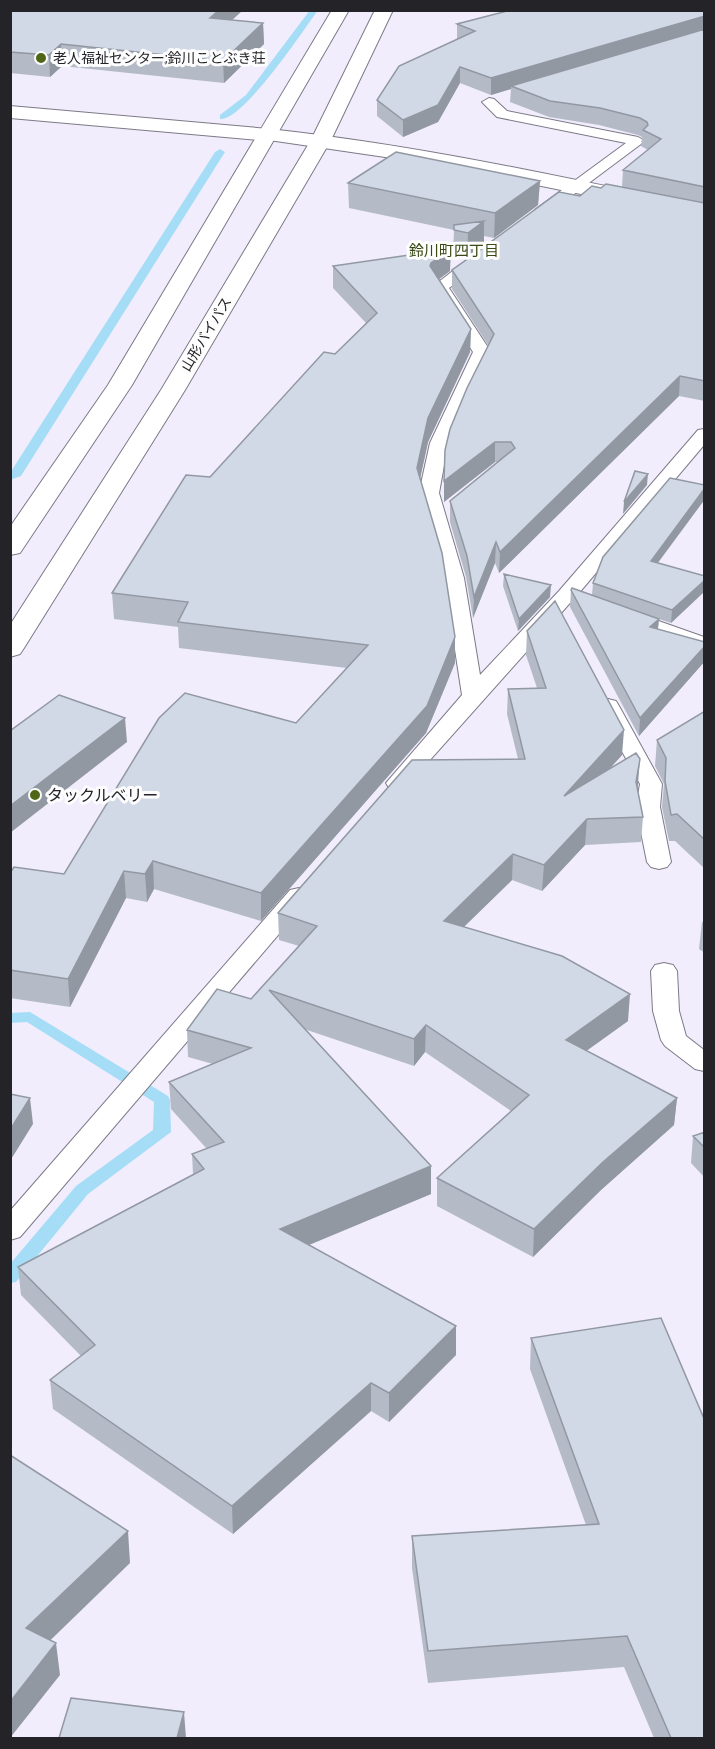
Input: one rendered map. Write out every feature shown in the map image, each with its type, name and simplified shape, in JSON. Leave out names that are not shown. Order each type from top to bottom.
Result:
[{"type":"main road","points":[[10,547],[120,385],[341,10]]},
{"type":"main road","name":"山形バイパス","points":[[10,648],[173,390],[321,140],[384,10]]},
{"type":"main road","points":[[10,112],[321,140],[433,156],[705,213]]},
{"type":"lane","points":[[500,99],[489,102],[502,114],[638,141],[521,226]]},
{"type":"lane","points":[[472,696],[454,579],[429,493],[439,443],[482,352],[440,287],[494,247]]},
{"type":"lane","points":[[387,794],[472,696],[561,601],[705,434]]},
{"type":"lane","points":[[437,519],[456,504]]},
{"type":"lane","points":[[561,601],[569,628]]},
{"type":"lane","points":[[561,601],[705,644]]},
{"type":"lane","points":[[599,688],[651,784],[648,807],[659,862]]},
{"type":"lane","points":[[10,1230],[309,884]]},
{"type":"lane","points":[[664,971],[666,1011],[674,1040],[705,1063]]},
{"type":"building","points":[[10,10],[219,10],[210,18],[263,23],[223,61],[61,44],[49,55],[10,52]]},
{"type":"building","points":[[511,10],[705,10],[705,16],[491,78],[460,67],[438,105],[403,120],[377,100],[399,66],[475,31],[457,24]]},
{"type":"building","points":[[705,29],[705,187],[623,170],[661,139],[643,130],[648,125],[640,118],[600,108],[550,101],[511,86]]},
{"type":"building","points":[[396,152],[540,181],[495,213],[348,183]]},
{"type":"building","points":[[606,184],[705,203],[705,381],[680,376],[500,552],[496,542],[474,597],[467,556],[450,501],[515,448],[511,442],[495,442],[444,481],[445,450],[450,429],[467,388],[494,334],[452,270],[483,248],[496,246],[488,244],[559,192],[580,196],[592,186],[601,188]]},
{"type":"building","points":[[484,221],[468,233],[454,230],[454,225]]},
{"type":"building","points":[[451,249],[430,266],[471,329],[428,418],[417,468],[442,553],[455,637],[427,706],[261,893],[153,861],[145,874],[124,871],[68,979],[10,970],[10,873],[14,867],[64,874],[159,718],[185,693],[296,723],[368,645],[178,622],[188,602],[112,593],[186,475],[210,477],[324,352],[335,354],[377,313],[333,266]]},
{"type":"building","points":[[635,471],[648,474],[624,502]]},
{"type":"building","points":[[670,478],[705,485],[651,561],[705,576],[705,580],[672,610],[593,583],[603,557]]},
{"type":"building","points":[[504,574],[551,585],[519,619]]},
{"type":"building","points":[[572,588],[659,619],[650,627],[705,642],[705,646],[640,718],[571,590]]},
{"type":"building","points":[[555,601],[624,730],[564,796],[636,753],[640,759],[636,782],[643,817],[587,819],[544,865],[513,854],[444,921],[562,956],[630,994],[566,1040],[677,1098],[603,1162],[534,1229],[437,1178],[529,1095],[426,1025],[414,1039],[269,990],[431,1166],[280,1229],[456,1326],[389,1393],[371,1383],[232,1506],[50,1380],[95,1345],[18,1267],[204,1169],[192,1154],[224,1142],[169,1082],[251,1048],[187,1030],[217,989],[251,999],[317,926],[278,913],[412,760],[525,759],[508,689],[546,688],[527,631]]},
{"type":"building","points":[[59,695],[125,718],[10,806],[10,731]]},
{"type":"building","points":[[705,711],[705,840],[677,814],[671,815],[665,781],[666,758],[657,740]]},
{"type":"building","points":[[10,1094],[30,1098],[10,1130]]},
{"type":"building","points":[[705,1132],[705,1148],[693,1136]]},
{"type":"building","points":[[661,1318],[705,1421],[705,1738],[671,1738],[627,1636],[428,1651],[412,1536],[599,1524],[531,1338]]},
{"type":"building","points":[[10,1455],[128,1531],[26,1628],[56,1643],[10,1702]]},
{"type":"building","points":[[71,1698],[184,1712],[177,1738],[59,1738]]},
{"type":"waterway","points":[[223,117],[249,97],[314,10]]},
{"type":"waterway","points":[[10,477],[15,476],[220,152]]},
{"type":"waterway","points":[[10,1018],[30,1017],[162,1100],[162,1132],[82,1190],[10,1277]]},
{"type":"place","name":"老人福祉センター;鈴川ことぶき荘","points":[[41,58]]},
{"type":"place","name":"タックルベリー","points":[[35,795]]},
{"type":"district","name":"鈴川町四丁目","points":[[454,251]]}]
